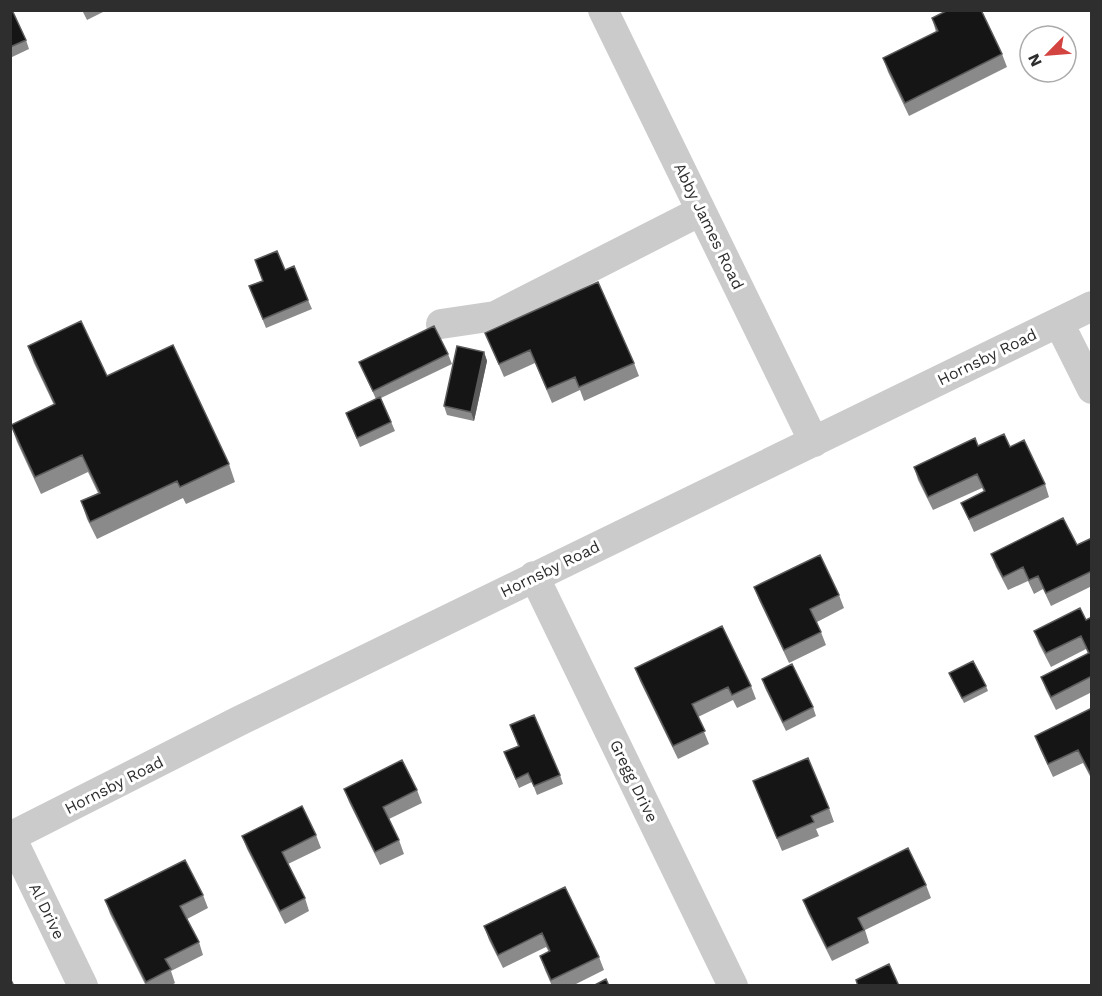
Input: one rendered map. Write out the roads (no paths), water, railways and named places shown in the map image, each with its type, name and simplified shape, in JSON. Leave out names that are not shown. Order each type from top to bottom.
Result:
[{"type":"street","name":"Abby James Road","points":[[603,10],[814,442]]},
{"type":"street","points":[[441,324],[495,316],[701,211]]},
{"type":"street","name":"Hornsby Road","points":[[11,837],[229,726],[534,576],[1092,306]]},
{"type":"street","points":[[1059,323],[1092,388]]},
{"type":"street","name":"Gregg Drive","points":[[534,576],[733,986]]},
{"type":"street","name":"Al Drive","points":[[11,837],[83,986]]}]
